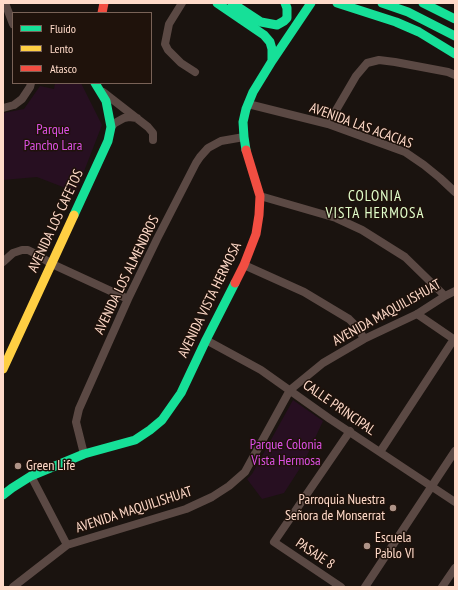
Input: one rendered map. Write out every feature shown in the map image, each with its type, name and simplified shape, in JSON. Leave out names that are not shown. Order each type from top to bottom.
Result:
[{"type":"main road","points":[[217,3],[264,35],[270,42],[272,49],[272,62]]},
{"type":"main road","points":[[232,3],[261,22],[277,25],[284,22],[286,18],[287,8],[285,3]]},
{"type":"main road","name":"AVENIDA VISTA HERMOSA","points":[[3,495],[31,476],[84,454],[135,440],[162,420],[181,393],[244,265],[256,234],[260,196],[246,149],[244,136],[243,122],[248,104],[253,92],[311,3]]},
{"type":"main road","points":[[337,3],[396,22],[419,32],[455,54]]},
{"type":"main road","points":[[382,3],[408,12],[455,36]]},
{"type":"main road","points":[[423,3],[455,19]]},
{"type":"main road","name":"AVENIDA LOS CAFETOS","points":[[3,369],[108,141],[111,127],[109,113],[106,101],[97,86]]},
{"type":"street","points":[[5,3],[12,21]]},
{"type":"street","points":[[182,3],[169,24],[166,44],[168,50],[181,63],[195,72]]},
{"type":"street","points":[[328,124],[356,76],[367,63],[379,60],[395,62],[448,72],[455,75]]},
{"type":"street","points":[[3,108],[14,105],[22,99],[31,84]]},
{"type":"street","points":[[97,86],[152,130],[153,140]]},
{"type":"street","name":"AVENIDA LAS ACACIAS","points":[[248,104],[328,124],[404,152],[424,165],[455,192]]},
{"type":"street","points":[[111,127],[124,118],[139,119]]},
{"type":"street","name":"AVENIDA LOS ALMENDROS","points":[[84,454],[76,422],[82,400],[128,299],[161,232],[200,157],[208,148],[221,141],[244,136]]},
{"type":"street","points":[[260,196],[336,218],[362,230],[405,257],[445,296]]},
{"type":"street","points":[[3,262],[13,253],[22,250],[34,253],[52,264],[128,299]]},
{"type":"street","points":[[244,265],[304,292],[348,319],[358,328],[364,339]]},
{"type":"street","name":"AVENIDA MAQUILISHUAT","points":[[13,587],[67,545],[186,509],[212,497],[229,486],[245,472],[290,390],[323,363],[364,339],[416,314],[455,291]]},
{"type":"street","points":[[380,452],[455,339],[416,314]]},
{"type":"street","name":"CALLE PRINCIPAL","points":[[206,340],[251,364],[455,502]]},
{"type":"street","name":"PASAJE 8","points":[[341,587],[274,542],[350,432]]},
{"type":"street","points":[[365,587],[455,451]]},
{"type":"street","points":[[31,476],[67,545]]},
{"type":"street","points":[[442,587],[455,568]]},
{"type":"green space","name":"Parque Pancho Lara","points":[[55,84],[82,84],[102,125],[76,192],[37,177],[3,180],[3,113],[24,109],[40,86],[54,89]]},
{"type":"green space","name":"Parque Colonia Vista Hermosa","points":[[293,400],[323,421],[304,462],[284,493],[262,499],[247,479],[252,474]]},
{"type":"traffic: fast","points":[[217,3],[264,35],[270,42],[272,49],[272,61]]},
{"type":"traffic: fast","points":[[232,3],[261,22],[277,25],[287,18],[287,8],[285,3]]},
{"type":"traffic: fast","points":[[246,150],[243,122],[246,109],[253,92],[311,3]]},
{"type":"traffic: fast","points":[[337,3],[396,22],[419,32],[455,54]]},
{"type":"traffic: fast","points":[[382,3],[408,12],[455,36]]},
{"type":"traffic: fast","points":[[423,3],[455,19]]},
{"type":"traffic: fast","points":[[74,215],[108,141],[111,127],[106,101],[96,84]]},
{"type":"traffic: fast","points":[[3,495],[31,476],[84,454],[135,440],[162,420],[181,393],[235,283]]},
{"type":"traffic: slow","points":[[3,369],[74,215]]},
{"type":"traffic: jam","points":[[102,12],[104,3]]},
{"type":"traffic: jam","points":[[235,283],[256,234],[259,215],[260,196],[246,150]]},
{"type":"place","name":"Green Life","points":[[18,466]]},
{"type":"place","name":"Parroquia Nuestra Señora de Monserrat","points":[[393,508]]},
{"type":"place","name":"Escuela Pablo VI","points":[[367,546]]},
{"type":"district","name":"COLONIA VISTA HERMOSA","points":[[375,206]]}]
